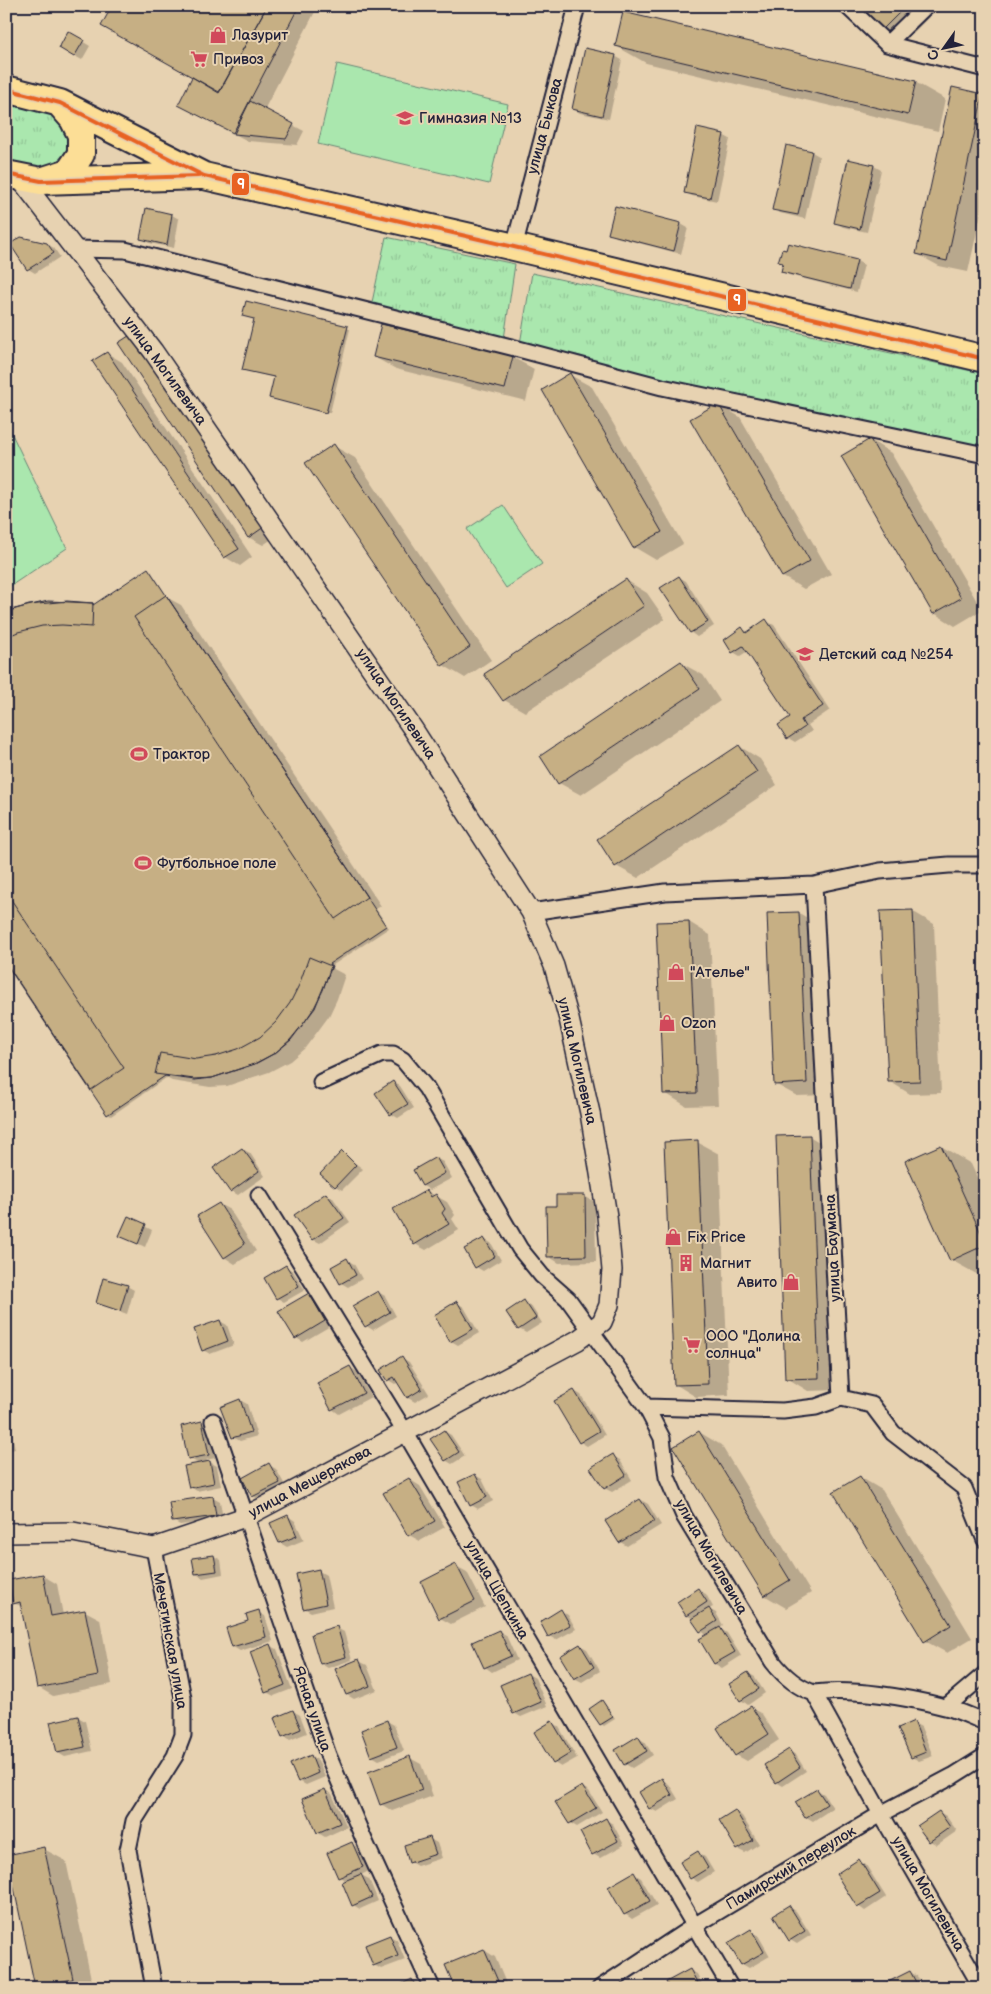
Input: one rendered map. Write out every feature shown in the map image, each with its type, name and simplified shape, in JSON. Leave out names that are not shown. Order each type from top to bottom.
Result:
[{"type":"highway","points":[[6,89],[60,103],[204,176]]},
{"type":"highway","points":[[22,177],[69,172],[80,154],[81,136],[73,119],[60,103]]},
{"type":"highway","points":[[22,177],[204,176],[514,247],[985,359]]},
{"type":"street","name":"улица Быкова","points":[[514,247],[577,6]]},
{"type":"street","points":[[847,6],[887,44],[985,70]]},
{"type":"street","points":[[887,44],[926,6]]},
{"type":"street","name":"улица Могилевича","points":[[22,177],[74,249],[159,359],[413,729],[532,912],[554,966],[569,1019],[590,1113],[607,1216],[612,1270],[609,1305],[602,1322],[591,1332],[646,1407],[662,1438],[667,1477],[684,1516],[773,1662],[792,1682],[803,1689],[814,1692],[881,1814],[982,1988]]},
{"type":"street","points":[[74,249],[125,250],[662,387],[985,455]]},
{"type":"street","points":[[532,912],[665,892],[814,885],[880,871],[949,865],[985,865]]},
{"type":"street","name":"улица Баумана","points":[[814,885],[840,1398]]},
{"type":"street","points":[[321,1082],[382,1054],[393,1054],[403,1060],[426,1088],[520,1249],[542,1276],[568,1299],[591,1332]]},
{"type":"street","name":"улица Щепкина","points":[[258,1195],[405,1432],[731,1988]]},
{"type":"street","name":"улица Мещерякова","points":[[6,1532],[73,1532],[154,1548],[245,1517],[591,1332]]},
{"type":"street","points":[[646,1407],[783,1411],[816,1407],[840,1398],[872,1405],[893,1433],[964,1488],[985,1540]]},
{"type":"street","name":"Ясная улица","points":[[213,1422],[328,1755],[397,1914],[432,1988]]},
{"type":"street","name":"Мечетинская улица","points":[[154,1548],[183,1698],[183,1735],[175,1756],[134,1821],[128,1850],[154,1988]]},
{"type":"street","points":[[946,1707],[985,1674]]},
{"type":"street","points":[[814,1692],[835,1690],[864,1692],[946,1707],[985,1722]]},
{"type":"street","name":"Памирский переулок","points":[[600,1988],[694,1926],[881,1814],[953,1776],[985,1756]]},
{"type":"green space","points":[[337,64],[508,104],[489,184],[318,144]]},
{"type":"green space","points":[[6,103],[55,114],[64,127],[70,141],[59,159],[52,164],[44,166],[6,161]]},
{"type":"green space","points":[[386,237],[515,264],[504,339],[371,307]]},
{"type":"green space","points":[[532,273],[985,374],[985,450],[743,400],[520,344]]},
{"type":"green space","points":[[6,422],[67,548],[6,589]]},
{"type":"green space","points":[[503,505],[542,564],[506,588],[467,529]]},
{"type":"building","name":"Привоз","points":[[112,6],[267,6],[219,92],[101,26]]},
{"type":"building","points":[[267,6],[299,6],[233,133],[178,105],[192,77],[219,93]]},
{"type":"building","points":[[861,6],[906,6],[882,30],[860,8]]},
{"type":"building","points":[[623,12],[916,81],[908,115],[615,46]]},
{"type":"building","points":[[68,31],[84,40],[74,57],[59,48]]},
{"type":"building","points":[[585,48],[616,55],[602,116],[572,109]]},
{"type":"building","points":[[952,87],[983,94],[947,261],[916,254]]},
{"type":"building","points":[[250,101],[294,124],[286,139],[234,134]]},
{"type":"building","points":[[697,128],[724,134],[710,198],[684,193]]},
{"type":"building","points":[[786,145],[812,151],[798,215],[772,210]]},
{"type":"building","points":[[848,159],[874,165],[860,229],[834,223]]},
{"type":"building","points":[[615,206],[681,223],[674,251],[608,234]]},
{"type":"building","points":[[146,208],[172,214],[167,245],[140,239]]},
{"type":"building","points":[[21,237],[47,243],[54,253],[27,270],[10,244]]},
{"type":"building","points":[[788,243],[857,260],[850,289],[781,272],[783,263],[778,262],[782,249],[786,250]]},
{"type":"building","points":[[246,301],[348,326],[326,413],[269,398],[274,377],[242,370],[254,319],[242,316]]},
{"type":"building","points":[[381,324],[513,356],[505,389],[373,357]]},
{"type":"building","points":[[135,332],[264,527],[248,538],[118,343]]},
{"type":"building","points":[[107,352],[239,549],[224,558],[92,361]]},
{"type":"building","points":[[570,373],[662,532],[633,548],[542,390]]},
{"type":"building","points":[[718,403],[810,561],[782,577],[690,419]]},
{"type":"building","points":[[870,439],[961,598],[933,614],[841,456]]},
{"type":"building","points":[[334,444],[470,647],[442,666],[305,463]]},
{"type":"building","name":"Трактор","points":[[148,568],[386,926],[329,964],[332,966],[315,1008],[291,1040],[275,1053],[255,1064],[212,1078],[195,1080],[165,1076],[107,1115],[6,964],[6,611],[48,601],[93,603],[93,605]]},
{"type":"building","points":[[679,576],[708,622],[690,633],[660,588]]},
{"type":"building","points":[[626,579],[644,606],[503,701],[484,674]]},
{"type":"building","points":[[166,595],[367,897],[335,919],[134,617]]},
{"type":"building","points":[[67,601],[93,603],[92,627],[42,626],[6,637],[6,612],[29,605]]},
{"type":"building","points":[[766,619],[823,706],[801,720],[805,727],[787,739],[778,725],[790,717],[743,646],[732,653],[724,640],[742,627],[746,633]]},
{"type":"building","points":[[681,661],[700,689],[558,784],[540,756]]},
{"type":"building","points":[[739,745],[757,772],[615,867],[597,839]]},
{"type":"building","points":[[6,892],[124,1068],[91,1090],[6,963]]},
{"type":"building","points":[[913,910],[920,1081],[888,1082],[880,911]]},
{"type":"building","points":[[799,912],[807,1083],[774,1085],[767,913]]},
{"type":"building","points":[[689,921],[697,1093],[663,1094],[656,922]]},
{"type":"building","points":[[309,957],[331,966],[323,990],[304,1023],[290,1040],[275,1053],[254,1064],[212,1078],[194,1079],[155,1074],[160,1053],[196,1059],[216,1056],[238,1049],[260,1037],[276,1022],[290,1003]]},
{"type":"building","points":[[393,1081],[408,1104],[390,1115],[375,1093]]},
{"type":"building","points":[[810,1135],[819,1378],[785,1379],[776,1136]]},
{"type":"building","name":"Магнит","points":[[698,1140],[708,1384],[674,1385],[664,1142]]},
{"type":"building","points":[[941,1145],[985,1242],[985,1245],[950,1261],[905,1161]]},
{"type":"building","points":[[242,1148],[259,1171],[230,1192],[213,1168]]},
{"type":"building","points":[[342,1151],[356,1165],[335,1187],[320,1174]]},
{"type":"building","points":[[436,1157],[445,1173],[422,1186],[413,1170]]},
{"type":"building","points":[[427,1190],[431,1197],[436,1194],[445,1209],[442,1213],[449,1224],[414,1245],[393,1209]]},
{"type":"building","points":[[326,1193],[344,1218],[312,1240],[294,1215]]},
{"type":"building","points":[[556,1195],[585,1195],[586,1256],[547,1257],[546,1206],[556,1206]]},
{"type":"building","points":[[219,1203],[245,1244],[224,1258],[197,1216]]},
{"type":"building","points":[[128,1216],[146,1224],[138,1244],[119,1236]]},
{"type":"building","points":[[484,1238],[495,1256],[475,1268],[464,1249]]},
{"type":"building","points":[[347,1258],[356,1275],[340,1284],[331,1267]]},
{"type":"building","points":[[286,1265],[299,1286],[276,1299],[264,1278]]},
{"type":"building","points":[[103,1278],[128,1285],[120,1311],[96,1303]]},
{"type":"building","points":[[378,1291],[390,1312],[365,1327],[352,1306]]},
{"type":"building","points":[[309,1293],[325,1321],[295,1339],[278,1311]]},
{"type":"building","points":[[524,1300],[536,1318],[518,1330],[506,1312]]},
{"type":"building","points":[[457,1301],[473,1329],[450,1342],[434,1315]]},
{"type":"building","points":[[220,1320],[228,1341],[202,1351],[194,1329]]},
{"type":"building","points":[[402,1356],[422,1389],[407,1398],[394,1377],[387,1381],[380,1370]]},
{"type":"building","points":[[350,1366],[364,1393],[331,1410],[317,1383]]},
{"type":"building","points":[[574,1390],[599,1431],[579,1443],[554,1401]]},
{"type":"building","points":[[240,1399],[251,1432],[232,1438],[220,1407]]},
{"type":"building","points":[[202,1421],[209,1455],[188,1459],[181,1426]]},
{"type":"building","points":[[444,1430],[459,1452],[445,1461],[430,1439]]},
{"type":"building","points":[[699,1431],[790,1580],[764,1596],[673,1447]]},
{"type":"building","points":[[613,1454],[626,1475],[604,1489],[590,1468]]},
{"type":"building","points":[[210,1461],[214,1483],[189,1488],[184,1466]]},
{"type":"building","points":[[269,1463],[280,1483],[252,1497],[242,1478]]},
{"type":"building","points":[[475,1474],[487,1497],[470,1506],[458,1482]]},
{"type":"building","points":[[860,1476],[951,1625],[924,1642],[833,1492]]},
{"type":"building","points":[[409,1478],[435,1521],[408,1536],[383,1493]]},
{"type":"building","points":[[213,1496],[216,1516],[172,1522],[169,1502]]},
{"type":"building","points":[[640,1499],[655,1521],[619,1543],[605,1521]]},
{"type":"building","points":[[288,1515],[297,1536],[279,1543],[270,1523]]},
{"type":"building","points":[[214,1555],[217,1571],[195,1574],[192,1558]]},
{"type":"building","points":[[456,1564],[475,1601],[439,1619],[421,1582]]},
{"type":"building","points":[[319,1569],[326,1604],[303,1609],[296,1574]]},
{"type":"building","points":[[43,1574],[51,1616],[85,1610],[98,1676],[37,1688],[20,1602],[13,1604],[9,1580]]},
{"type":"building","points":[[698,1588],[707,1602],[686,1616],[677,1602]]},
{"type":"building","points":[[709,1608],[717,1621],[700,1632],[691,1619]]},
{"type":"building","points":[[561,1609],[570,1625],[548,1637],[540,1622]]},
{"type":"building","points":[[259,1610],[266,1637],[232,1647],[226,1628],[248,1621],[246,1614]]},
{"type":"building","points":[[337,1626],[346,1657],[320,1664],[311,1634]]},
{"type":"building","points":[[720,1627],[735,1652],[714,1664],[699,1639]]},
{"type":"building","points":[[499,1630],[511,1656],[484,1668],[472,1642]]},
{"type":"building","points":[[270,1644],[285,1685],[265,1693],[250,1652]]},
{"type":"building","points":[[580,1644],[594,1667],[574,1679],[560,1656]]},
{"type":"building","points":[[359,1659],[370,1686],[346,1695],[335,1669]]},
{"type":"building","points":[[748,1672],[759,1689],[740,1701],[729,1684]]},
{"type":"building","points":[[528,1673],[541,1702],[513,1714],[500,1685]]},
{"type":"building","points":[[602,1700],[613,1717],[600,1725],[589,1709]]},
{"type":"building","points":[[751,1706],[769,1734],[735,1756],[717,1728]]},
{"type":"building","points":[[293,1710],[301,1729],[282,1737],[274,1718]]},
{"type":"building","points":[[78,1716],[85,1747],[57,1753],[50,1722]]},
{"type":"building","points":[[387,1720],[397,1747],[371,1757],[361,1730]]},
{"type":"building","points":[[552,1721],[571,1753],[553,1764],[534,1732]]},
{"type":"building","points":[[914,1721],[926,1752],[911,1758],[898,1728]]},
{"type":"building","points":[[638,1736],[647,1751],[624,1765],[615,1750]]},
{"type":"building","points":[[789,1749],[800,1767],[776,1783],[764,1765]]},
{"type":"building","points":[[311,1755],[318,1773],[298,1782],[290,1764]]},
{"type":"building","points":[[410,1756],[422,1790],[380,1805],[368,1772]]},
{"type":"building","points":[[662,1778],[672,1795],[649,1809],[639,1792]]},
{"type":"building","points":[[582,1786],[596,1808],[569,1824],[555,1802]]},
{"type":"building","points":[[325,1789],[340,1823],[317,1833],[302,1799]]},
{"type":"building","points":[[817,1789],[827,1804],[805,1818],[795,1802]]},
{"type":"building","points":[[735,1810],[753,1840],[737,1850],[719,1820]]},
{"type":"building","points":[[939,1811],[950,1827],[929,1842],[917,1826]]},
{"type":"building","points":[[606,1818],[618,1841],[592,1855],[580,1832]]},
{"type":"building","points":[[430,1837],[436,1854],[409,1863],[404,1845]]},
{"type":"building","points":[[352,1842],[363,1867],[338,1878],[327,1853]]},
{"type":"building","points":[[44,1847],[73,1979],[35,1987],[7,1855]]},
{"type":"building","points":[[698,1851],[708,1868],[690,1879],[680,1862]]},
{"type":"building","points":[[859,1859],[880,1893],[857,1907],[836,1874]]},
{"type":"building","points":[[634,1872],[650,1901],[624,1915],[608,1887]]},
{"type":"building","points":[[361,1874],[372,1897],[352,1906],[342,1882]]},
{"type":"building","points":[[789,1905],[805,1931],[789,1941],[773,1915]]},
{"type":"building","points":[[751,1929],[764,1952],[741,1965],[728,1943]]},
{"type":"building","points":[[390,1935],[398,1956],[373,1966],[365,1945]]},
{"type":"building","points":[[484,1949],[501,1988],[455,1988],[445,1965]]},
{"type":"building","points":[[690,1969],[699,1986],[696,1988],[669,1988],[666,1982]]},
{"type":"building","points":[[910,1971],[919,1988],[876,1988]]},
{"type":"building","points":[[412,1979],[416,1988],[394,1988]]},
{"type":"transit line","name":"9","points":[[6,89],[60,103],[204,176],[514,247],[985,359]]},
{"type":"transit line","name":"9","points":[[6,174],[41,181],[198,176]]},
{"type":"place","name":"Лазурит","points":[[218,35]]},
{"type":"place","name":"Привоз","points":[[199,59]]},
{"type":"place","name":"Гимназия №13","points":[[405,118]]},
{"type":"place","name":"Детский сад №254","points":[[805,654]]},
{"type":"place","name":"Трактор","points":[[139,754]]},
{"type":"place","name":"Футбольное поле","points":[[143,863]]},
{"type":"place","name":"\"Ателье\"","points":[[676,972]]},
{"type":"place","name":"Ozon","points":[[667,1023]]},
{"type":"place","name":"Fix Price","points":[[673,1237]]},
{"type":"place","name":"Магнит","points":[[686,1263]]},
{"type":"place","name":"Авито","points":[[791,1282]]},
{"type":"place","name":"ООО \"Долина солнца\"","points":[[692,1345]]}]
